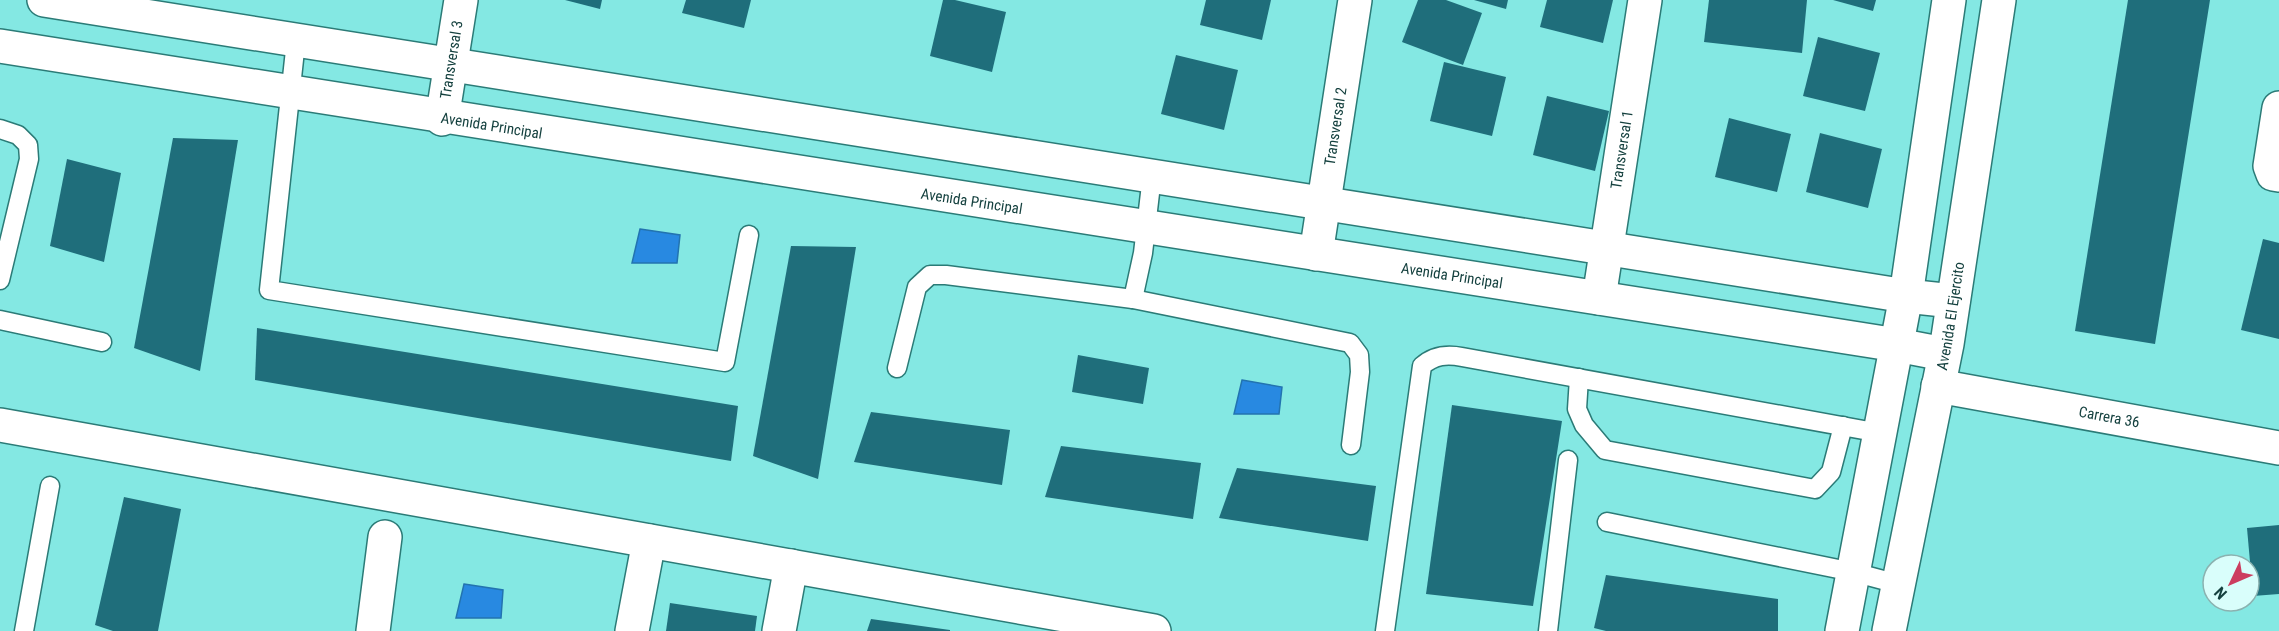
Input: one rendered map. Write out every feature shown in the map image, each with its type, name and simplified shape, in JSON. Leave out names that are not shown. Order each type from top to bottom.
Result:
[{"type":"street","points":[[44,0],[450,67],[1607,247],[1906,296],[1953,301]]},
{"type":"street","name":"Transversal 3","points":[[442,119],[461,0]]},
{"type":"street","name":"Transversal 2","points":[[1316,254],[1355,0]]},
{"type":"street","name":"Transversal 1","points":[[1599,298],[1646,0]]},
{"type":"street","points":[[1842,631],[1906,296],[1950,0]]},
{"type":"street","name":"Avenida El Ejercito","points":[[1888,631],[1944,354],[1999,0]]},
{"type":"street","name":"Avenida Principal","points":[[0,46],[442,119],[1599,298],[1944,354]]},
{"type":"street","points":[[2279,108],[2270,166],[2273,174],[2279,175]]},
{"type":"street","name":"Carrera 36","points":[[1938,386],[2279,448]]},
{"type":"street","points":[[0,425],[1154,631]]},
{"type":"street","points":[[373,631],[385,537]]},
{"type":"street","points":[[632,631],[649,541]]},
{"type":"street","points":[[779,631],[791,566]]},
{"type":"lane","points":[[296,41],[269,291],[725,362],[748,235]]},
{"type":"lane","points":[[0,129],[18,135],[28,145],[29,159],[0,280]]},
{"type":"lane","points":[[1133,298],[1143,253],[1144,227],[1152,176]]},
{"type":"lane","points":[[897,368],[917,287],[930,275],[1133,298],[1350,343],[1359,355],[1360,372],[1351,446]]},
{"type":"lane","points":[[0,320],[102,342]]},
{"type":"lane","points":[[1385,631],[1422,366],[1429,360],[1447,354],[1880,433]]},
{"type":"lane","points":[[1579,378],[1577,409],[1584,425],[1605,450],[1815,489],[1831,472],[1843,426]]},
{"type":"lane","points":[[1548,631],[1568,460]]},
{"type":"lane","points":[[24,631],[50,486]]},
{"type":"lane","points":[[1607,522],[1853,572],[1898,584]]},
{"type":"water","points":[[640,229],[680,235],[677,263],[632,263]]},
{"type":"water","points":[[1242,380],[1282,387],[1279,414],[1234,414]]},
{"type":"water","points":[[464,584],[503,590],[501,618],[456,618]]},
{"type":"building","points":[[565,0],[602,0],[600,9]]},
{"type":"building","points":[[686,0],[751,0],[744,28],[682,13]]},
{"type":"building","points":[[943,0],[955,0],[1006,12],[992,72],[930,56]]},
{"type":"building","points":[[1206,0],[1271,0],[1262,40],[1200,25]]},
{"type":"building","points":[[1418,0],[1446,0],[1482,13],[1463,65],[1402,42]]},
{"type":"building","points":[[1474,0],[1508,0],[1506,9]]},
{"type":"building","points":[[1547,0],[1613,0],[1603,43],[1540,27]]},
{"type":"building","points":[[1709,0],[1807,0],[1802,53],[1704,42]]},
{"type":"building","points":[[1833,0],[1876,0],[1873,11]]},
{"type":"building","points":[[2128,0],[2210,0],[2155,344],[2075,331]]},
{"type":"building","points":[[1818,37],[1880,53],[1865,111],[1803,96]]},
{"type":"building","points":[[1176,55],[1238,70],[1224,130],[1161,114]]},
{"type":"building","points":[[1444,62],[1506,77],[1492,136],[1430,121]]},
{"type":"building","points":[[1547,96],[1609,111],[1595,171],[1533,155]]},
{"type":"building","points":[[1729,118],[1791,134],[1777,192],[1715,177]]},
{"type":"building","points":[[1820,133],[1882,149],[1868,208],[1806,192]]},
{"type":"building","points":[[173,138],[238,140],[200,371],[134,348]]},
{"type":"building","points":[[67,159],[121,173],[104,262],[50,246]]},
{"type":"building","points":[[2263,239],[2279,243],[2279,339],[2241,330]]},
{"type":"building","points":[[791,246],[856,247],[818,479],[753,456]]},
{"type":"building","points":[[257,328],[738,406],[731,461],[255,380]]},
{"type":"building","points":[[1078,355],[1149,368],[1143,404],[1072,392]]},
{"type":"building","points":[[1452,405],[1562,421],[1533,606],[1426,594]]},
{"type":"building","points":[[871,412],[1010,430],[1002,485],[854,462]]},
{"type":"building","points":[[1061,446],[1201,463],[1193,519],[1045,497]]},
{"type":"building","points":[[1237,468],[1376,486],[1368,541],[1219,518]]},
{"type":"building","points":[[124,497],[181,509],[158,631],[113,631],[95,625]]},
{"type":"building","points":[[2279,525],[2279,594],[2261,595],[2261,553],[2249,553],[2247,528]]},
{"type":"building","points":[[1606,575],[1778,599],[1778,631],[1606,631],[1594,628]]},
{"type":"building","points":[[670,603],[757,616],[755,631],[666,631]]},
{"type":"building","points":[[871,619],[950,630],[950,631],[867,631]]}]
